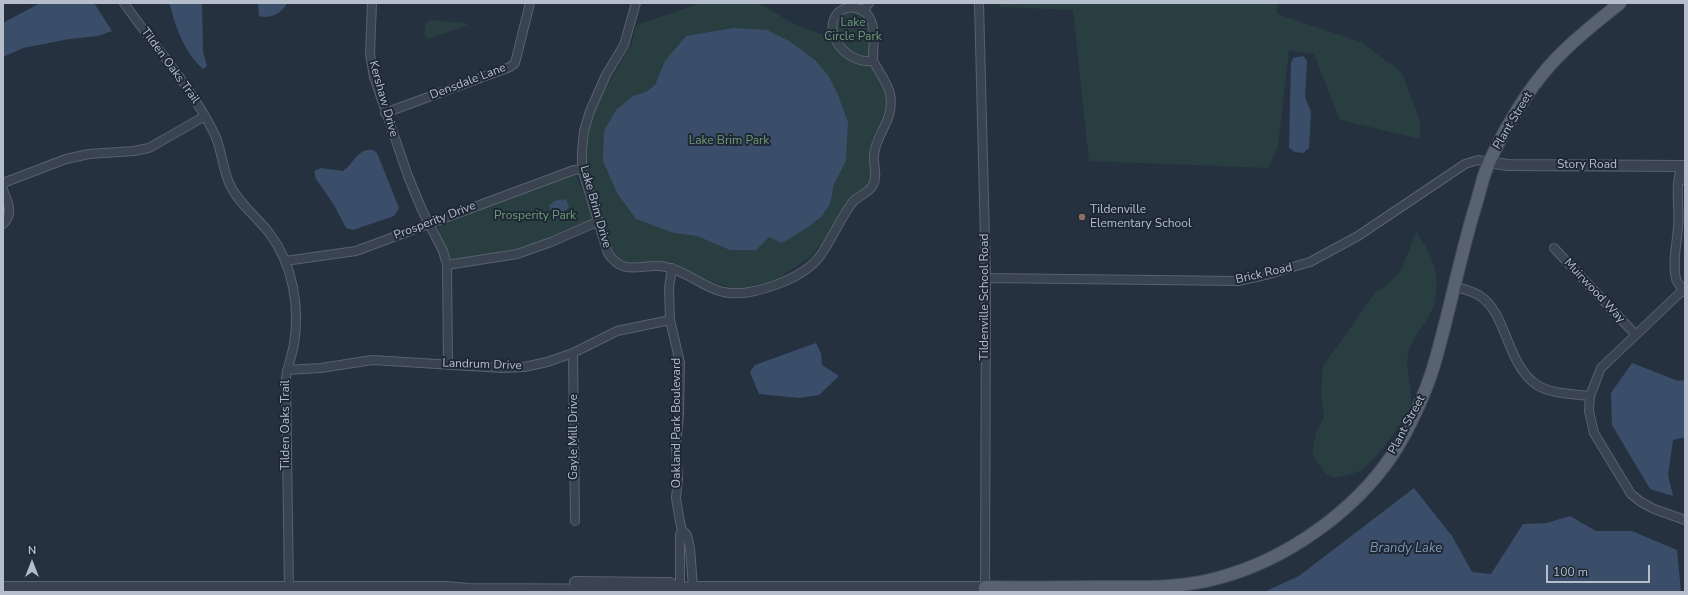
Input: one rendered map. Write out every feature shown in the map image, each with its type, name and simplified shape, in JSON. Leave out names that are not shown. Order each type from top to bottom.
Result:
[{"type":"main road","name":"Plant Street","points":[[985,590],[1135,587],[1198,582],[1250,568],[1284,552],[1321,529],[1360,493],[1393,454],[1424,394],[1434,366],[1469,226],[1489,162],[1517,111],[1541,76],[1581,35],[1620,3]]},
{"type":"street","name":"Tilden Oaks Trail","points":[[124,3],[177,71],[205,116],[220,147],[229,184],[242,204],[270,236],[285,261],[295,294],[296,317],[294,344],[286,377],[289,589]]},
{"type":"street","name":"Kershaw Drive","points":[[372,3],[370,54],[374,77],[385,113],[422,210],[429,223]]},
{"type":"street","name":"Densdale Lane","points":[[385,113],[510,67],[515,63],[530,3]]},
{"type":"street","name":"Lake Brim Drive","points":[[636,3],[624,45],[606,75],[590,111],[583,145],[582,169],[608,253],[614,262],[624,267],[650,266],[672,268],[707,287],[739,294],[757,292],[779,284],[806,268],[819,257],[853,201],[864,195],[873,185],[876,170],[874,157],[876,143],[886,126],[892,111],[890,94],[887,85],[873,61]]},
{"type":"street","points":[[863,11],[869,3]]},
{"type":"street","name":"Tildenville School Road","points":[[979,3],[986,278],[985,590]]},
{"type":"street","points":[[852,7],[863,11],[870,19],[873,28],[873,61],[866,62],[844,52],[836,42],[832,30],[835,15],[844,8],[852,7]]},
{"type":"street","points":[[3,184],[66,159],[89,154],[134,151],[149,148],[205,116]]},
{"type":"street","name":"Brick Road","points":[[986,278],[1238,281],[1269,274],[1310,262],[1358,236],[1465,164],[1478,160],[1489,162]]},
{"type":"street","name":"Story Road","points":[[1489,162],[1508,165],[1683,166]]},
{"type":"street","points":[[1683,166],[1685,180]]},
{"type":"street","points":[[1683,166],[1678,177],[1681,234],[1675,272],[1677,281],[1684,290],[1635,334],[1601,368],[1590,396],[1589,411],[1594,433],[1632,494],[1641,502],[1654,509],[1685,520]]},
{"type":"street","name":"Prosperity Drive","points":[[285,261],[356,251],[429,223],[567,173],[582,169]]},
{"type":"street","points":[[3,190],[10,207],[9,217],[3,224]]},
{"type":"street","points":[[447,265],[517,254],[551,242],[599,220]]},
{"type":"street","points":[[429,223],[443,251],[447,265],[448,364]]},
{"type":"street","name":"Muirwood Way","points":[[1554,248],[1635,334]]},
{"type":"street","name":"Oakland Park Boulevard","points":[[672,268],[669,288],[670,320],[680,364],[679,415],[676,446],[678,479],[676,498],[682,530],[680,535],[680,588]]},
{"type":"street","points":[[1454,286],[1480,296],[1492,308],[1520,368],[1537,385],[1553,391],[1590,396]]},
{"type":"street","name":"Landrum Drive","points":[[287,370],[321,368],[372,360],[502,368],[524,367],[547,362],[573,353],[617,331],[670,320]]},
{"type":"street","name":"Gayle Mill Drive","points":[[573,353],[575,521]]},
{"type":"street","name":"Oakland Park Boulevard","points":[[682,530],[687,535],[690,548],[693,587]]},
{"type":"street","points":[[3,587],[661,590],[693,587],[985,590]]},
{"type":"green space","name":"Lake Brim Park","points":[[701,3],[759,3],[792,23],[831,38],[850,62],[863,66],[873,66],[884,83],[888,105],[872,140],[872,177],[865,192],[851,200],[824,241],[809,258],[771,283],[740,291],[652,261],[635,263],[618,258],[612,249],[588,174],[587,160],[589,128],[599,100],[632,43],[636,25]]},
{"type":"green space","points":[[999,3],[1277,3],[1277,14],[1361,42],[1402,73],[1420,121],[1420,139],[1340,120],[1314,54],[1289,50],[1278,147],[1268,168],[1089,161],[1073,10],[1000,7]]},
{"type":"green space","name":"Lake Circle Park","points":[[850,11],[858,14],[867,22],[870,54],[866,58],[845,48],[839,38],[836,27],[839,16]]},
{"type":"green space","points":[[431,20],[466,23],[467,25],[432,38],[427,38],[425,35],[425,25]]},
{"type":"green space","name":"Prosperity Park","points":[[575,174],[592,213],[592,219],[544,240],[510,251],[451,260],[438,229],[440,224]]},
{"type":"green space","points":[[1416,232],[1428,251],[1437,282],[1434,303],[1430,314],[1414,338],[1408,354],[1407,366],[1411,397],[1409,409],[1405,418],[1391,438],[1363,469],[1349,475],[1334,478],[1326,474],[1312,454],[1316,432],[1324,418],[1321,393],[1323,366],[1375,293],[1391,281],[1401,270]]},
{"type":"water","points":[[40,3],[94,3],[112,31],[98,36],[69,39],[23,48],[3,57],[3,23]]},
{"type":"water","points":[[168,3],[202,3],[203,52],[207,66],[203,69],[196,62],[186,47],[178,31],[170,5]]},
{"type":"water","points":[[258,3],[287,3],[279,13],[268,17],[263,17],[259,16]]},
{"type":"water","name":"Lake Brim Park","points":[[733,28],[767,30],[789,41],[815,60],[828,75],[838,95],[848,122],[846,161],[834,184],[830,204],[821,217],[782,243],[769,237],[756,250],[730,250],[697,236],[674,233],[636,219],[617,193],[603,161],[604,131],[616,110],[633,96],[646,92],[655,85],[665,61],[686,36]]},
{"type":"water","points":[[1303,56],[1307,61],[1305,97],[1311,112],[1309,148],[1303,153],[1295,152],[1289,148],[1291,63],[1293,58]]},
{"type":"water","points":[[366,150],[373,150],[377,153],[399,208],[394,216],[353,230],[346,228],[334,205],[316,179],[314,171],[321,168],[343,171],[359,154]]},
{"type":"water","points":[[561,199],[562,201],[566,199],[569,208],[565,210],[565,212],[552,215],[549,205],[553,204],[552,202]]},
{"type":"water","points":[[816,343],[821,353],[822,365],[839,376],[819,395],[799,398],[759,394],[750,372],[755,365]]},
{"type":"water","points":[[1632,363],[1678,381],[1685,380],[1685,437],[1673,440],[1668,475],[1673,496],[1650,489],[1612,425],[1611,393]]},
{"type":"water","name":"Brandy Lake","points":[[1414,488],[1452,536],[1472,572],[1491,574],[1523,524],[1547,523],[1570,516],[1596,531],[1632,531],[1677,550],[1681,592],[1264,592],[1299,576]]},
{"type":"place","name":"Tildenville Elementary School","points":[[1082,217]]}]
